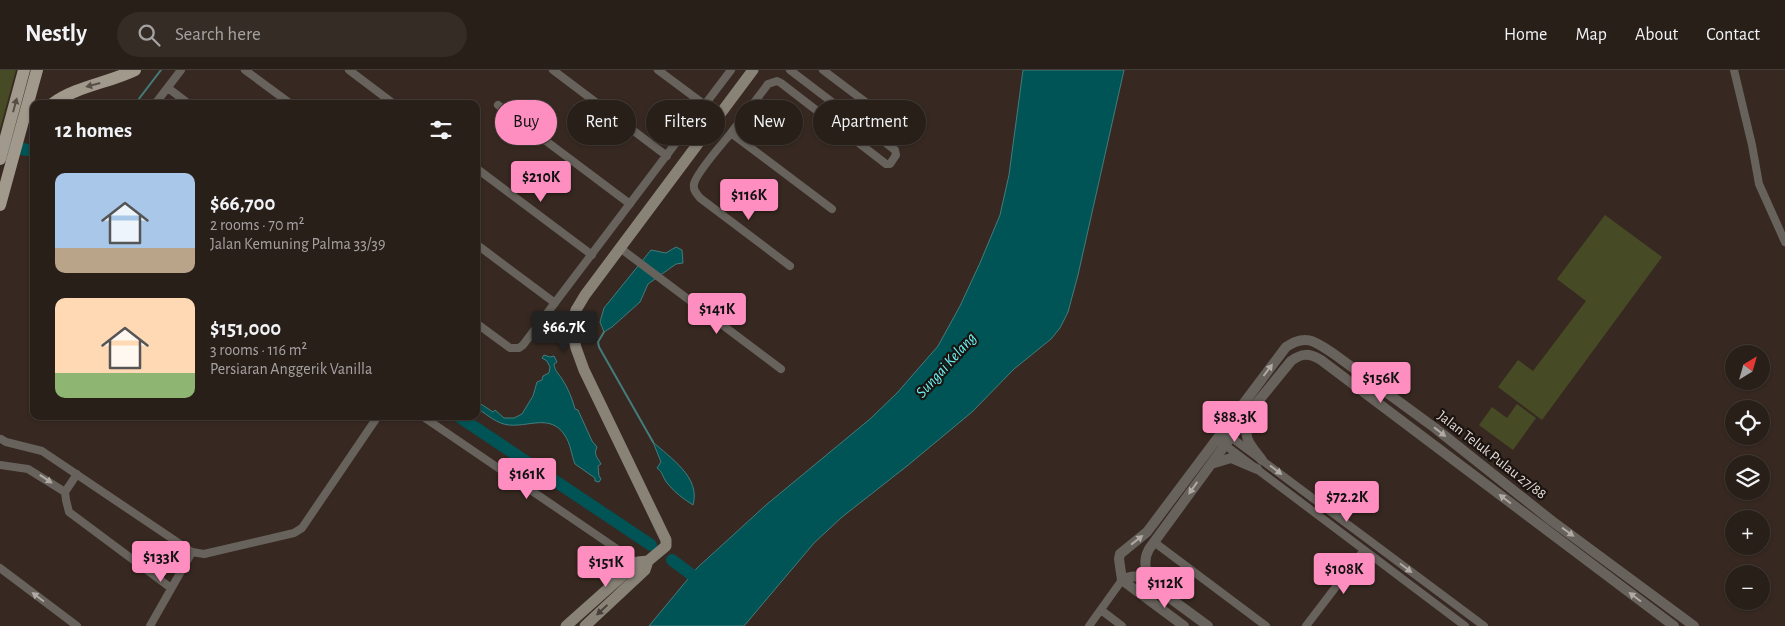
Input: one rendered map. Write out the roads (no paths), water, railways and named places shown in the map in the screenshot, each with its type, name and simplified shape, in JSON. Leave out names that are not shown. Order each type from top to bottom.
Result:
[{"type":"main road","points":[[0,205],[7,151],[24,70]]},
{"type":"main road","points":[[7,151],[38,70]]},
{"type":"main road","points":[[58,100],[67,94],[120,78],[135,70]]},
{"type":"main road","points":[[566,626],[666,546],[666,540],[659,523],[584,370],[574,339],[573,320],[576,310],[585,295],[753,70]]},
{"type":"main road","points":[[7,151],[30,127]]},
{"type":"main road","points":[[585,626],[644,564]]},
{"type":"street","points":[[158,100],[181,70]]},
{"type":"street","points":[[245,70],[286,100]]},
{"type":"street","points":[[349,70],[389,100]]},
{"type":"street","points":[[553,70],[666,156]]},
{"type":"street","points":[[658,70],[697,100]]},
{"type":"street","points":[[709,100],[731,70]]},
{"type":"street","points":[[790,70],[829,100]]},
{"type":"street","points":[[824,70],[863,100]]},
{"type":"street","points":[[1734,70],[1752,145],[1759,184],[1785,242]]},
{"type":"street","points":[[790,266],[700,198],[695,192],[694,185],[701,171],[732,134],[764,88],[768,84],[777,81],[888,164],[896,155],[895,150],[888,145]]},
{"type":"street","points":[[168,88],[184,100]]},
{"type":"street","points":[[732,134],[832,209]]},
{"type":"street","points":[[552,145],[630,204]]},
{"type":"street","points":[[480,326],[510,348],[519,348],[529,338],[675,145]]},
{"type":"street","points":[[875,155],[882,145]]},
{"type":"street","points":[[480,171],[592,255]]},
{"type":"street","points":[[480,247],[555,303]]},
{"type":"street","points":[[620,248],[781,369]]},
{"type":"street","name":"Jalan Teluk Pulau 27/88","points":[[1122,580],[1120,554],[1147,532],[1224,438],[1286,347],[1300,339],[1316,343],[1435,428],[1552,521],[1694,626]]},
{"type":"street","name":"Jalan Teluk Pulau 27/88","points":[[1153,585],[1148,576],[1145,562],[1146,555],[1154,542],[1211,464],[1224,438],[1247,415],[1291,361],[1305,354],[1313,355],[1674,626]]},
{"type":"street","points":[[1247,415],[1245,434],[1259,464]]},
{"type":"street","points":[[0,437],[6,442],[42,451],[192,552],[204,554],[219,552],[297,531],[308,520],[375,420]]},
{"type":"street","points":[[428,420],[644,564]]},
{"type":"street","points":[[1224,438],[1484,626]]},
{"type":"street","points":[[1211,464],[1231,458],[1259,464],[1364,550],[1465,626]]},
{"type":"street","points":[[0,465],[28,469],[65,492]]},
{"type":"street","points":[[77,474],[65,492],[69,512],[171,588]]},
{"type":"street","points":[[1154,542],[1266,626]]},
{"type":"street","points":[[1306,626],[1364,550]]},
{"type":"street","points":[[150,626],[192,552]]},
{"type":"street","points":[[0,568],[77,626]]},
{"type":"street","points":[[1089,626],[1122,580],[1129,577],[1139,577],[1153,585],[1208,626]]},
{"type":"street","points":[[1122,580],[1184,626]]},
{"type":"street","points":[[1101,610],[1122,626]]},
{"type":"water","name":"Sungai Kelang","points":[[1023,70],[1124,70],[1078,275],[1068,312],[1060,328],[1051,339],[1014,369],[972,412],[842,517],[814,543],[744,626],[649,626],[697,568],[766,505],[870,419],[897,393],[938,346],[960,306],[1000,215],[1009,175]]},
{"type":"water","points":[[676,247],[682,250],[683,263],[676,264],[648,284],[640,302],[604,332],[600,322],[604,308],[651,250],[666,253]]},
{"type":"water","points":[[544,355],[554,356],[557,362],[554,364],[556,370],[566,386],[575,409],[578,410],[592,441],[597,447],[596,454],[601,464],[598,466],[601,479],[599,482],[595,481],[595,478],[575,464],[564,434],[552,424],[509,425],[497,421],[480,410],[481,404],[493,412],[495,410],[504,418],[514,418],[522,414],[533,396],[537,382],[549,373],[550,367],[547,361],[542,358]]},
{"type":"water","points":[[653,442],[688,477],[693,486],[693,505],[666,482],[661,471],[657,468],[661,462]]},
{"type":"waterway","points":[[138,100],[161,70]]},
{"type":"waterway","points":[[5,146],[30,150]]},
{"type":"waterway","points":[[604,332],[598,342],[599,347],[653,442]]},
{"type":"waterway","points":[[464,420],[651,545]]},
{"type":"waterway","points":[[672,560],[704,584]]}]
